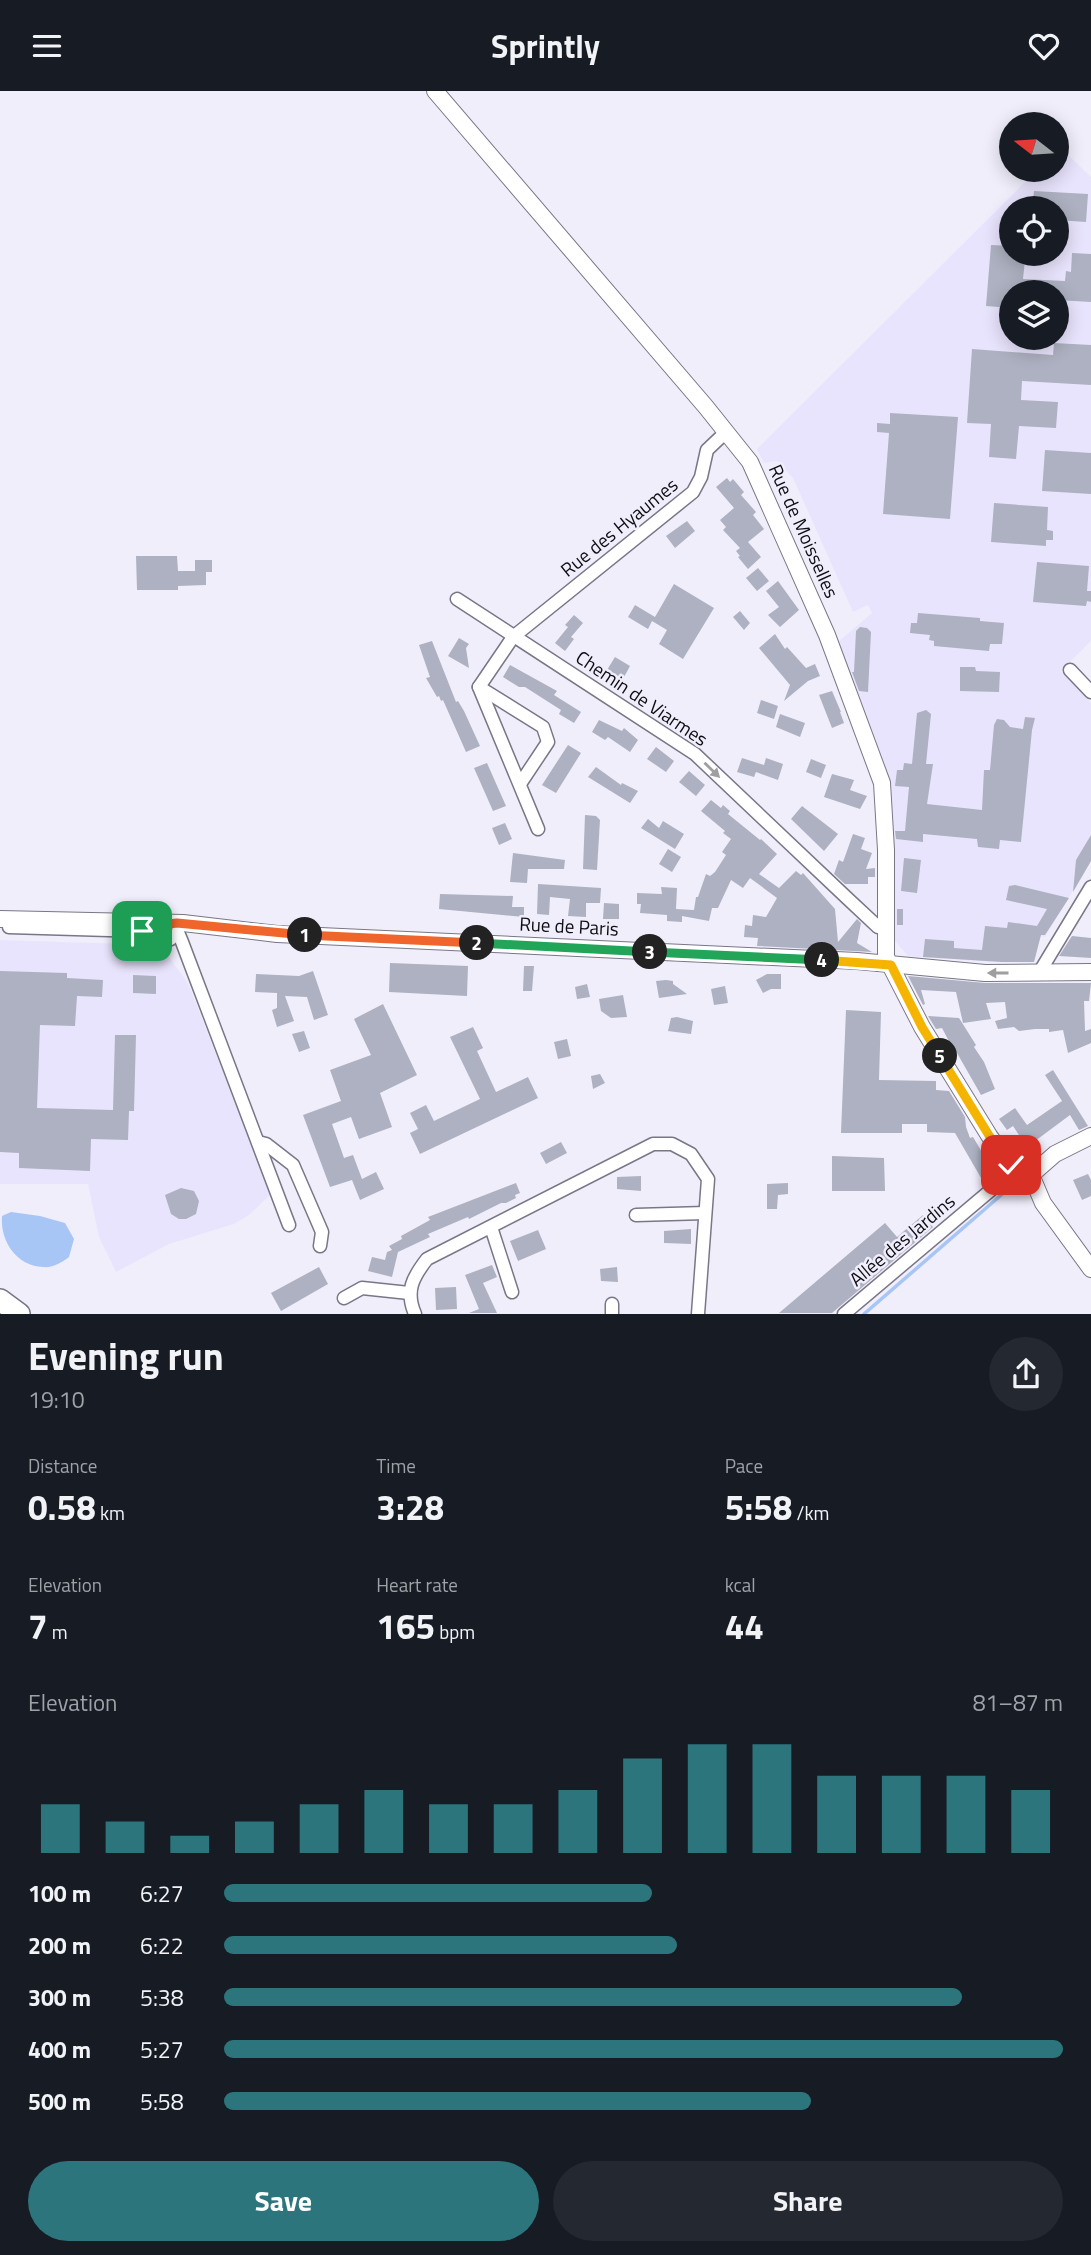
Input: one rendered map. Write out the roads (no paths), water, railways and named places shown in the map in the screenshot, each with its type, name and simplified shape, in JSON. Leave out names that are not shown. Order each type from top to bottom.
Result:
[{"type":"highway","points":[[0,1300],[19,1314]]},
{"type":"street","name":"Rue de Moisselles","points":[[435,91],[750,462],[827,635],[882,783],[886,850],[886,957],[896,965],[898,983],[990,1137],[1011,1165],[1024,1172],[1043,1203],[1079,1251]]},
{"type":"street","name":"Rue des Hyaumes","points":[[479,687],[513,637],[693,492],[701,477],[707,450],[726,432]]},
{"type":"street","name":"Chemin de Viarmes","points":[[457,600],[695,754],[846,898],[878,927],[886,928]]},
{"type":"street","points":[[1070,670],[1091,692]]},
{"type":"street","points":[[479,687],[543,727],[548,742],[520,784]]},
{"type":"street","points":[[479,687],[538,829]]},
{"type":"street","points":[[1039,973],[1091,887]]},
{"type":"street","name":"Rue de Paris","points":[[0,919],[167,930],[213,926],[251,931],[896,965],[985,973],[1091,972]]},
{"type":"street","points":[[0,927],[178,932],[289,1225]]},
{"type":"street","points":[[1024,1172],[1091,1136]]},
{"type":"street","points":[[258,1142],[267,1144],[293,1164],[322,1232],[320,1246]]},
{"type":"street","points":[[415,1314],[409,1293],[414,1275],[427,1259],[653,1145],[672,1144],[691,1154],[708,1179],[698,1314]]},
{"type":"street","name":"Allée des Jardins","points":[[844,1314],[1024,1172]]},
{"type":"street","points":[[636,1215],[705,1213]]},
{"type":"street","points":[[491,1227],[512,1292]]},
{"type":"street","points":[[1079,1251],[1091,1269]]},
{"type":"street","points":[[1079,1251],[1091,1277]]},
{"type":"street","points":[[344,1299],[362,1288],[409,1293]]},
{"type":"water","points":[[11,1212],[65,1223],[74,1239],[69,1257],[57,1265],[47,1267],[34,1266],[19,1258],[8,1244],[2,1226],[2,1216]]},
{"type":"waterway","points":[[864,1314],[1015,1183]]}]
